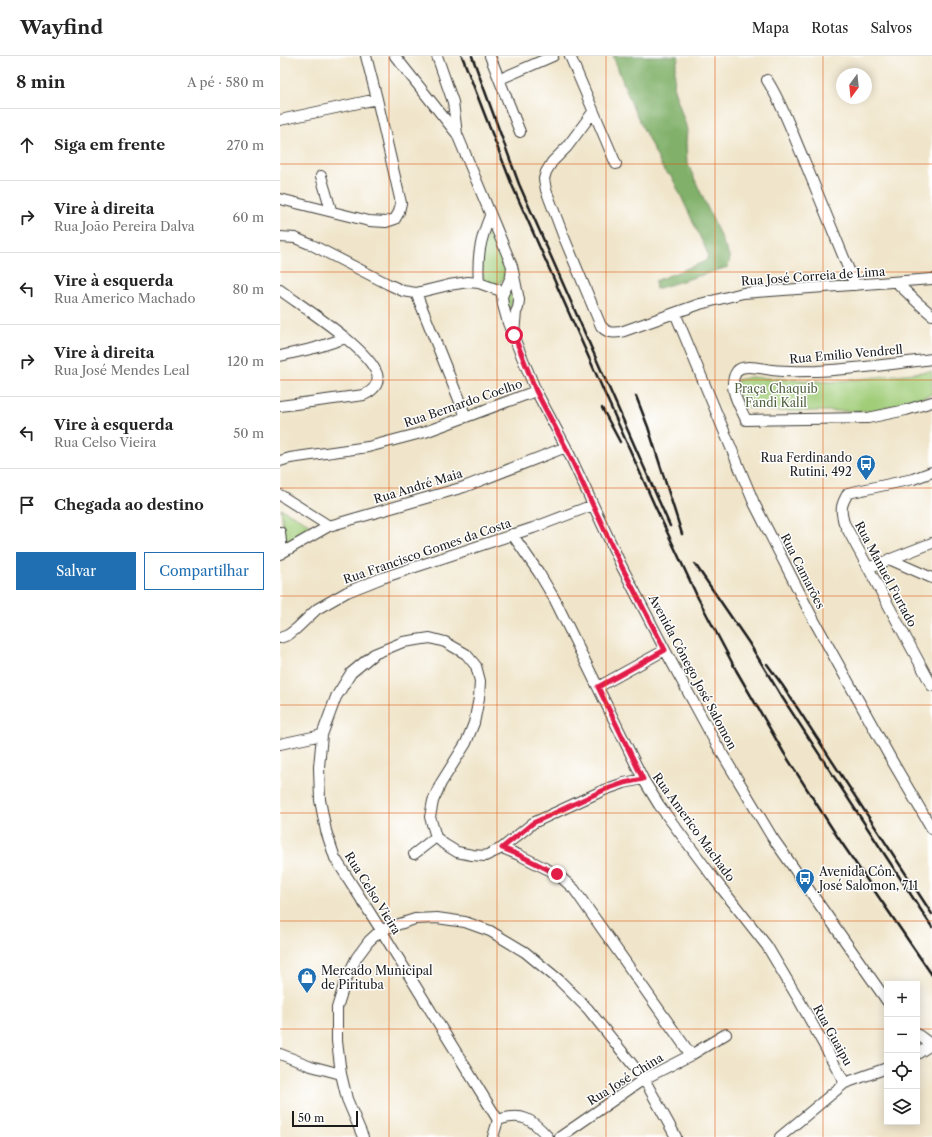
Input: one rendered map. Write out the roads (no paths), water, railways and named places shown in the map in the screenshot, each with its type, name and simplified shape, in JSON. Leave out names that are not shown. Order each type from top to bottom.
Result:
[{"type":"street","points":[[280,198],[369,221],[386,222],[395,219],[399,212],[401,203],[366,56]]},
{"type":"street","points":[[395,56],[456,134],[512,266],[519,297],[519,304],[516,312],[510,313],[504,309],[502,302],[504,291],[511,277],[512,266]]},
{"type":"street","points":[[437,56],[453,102],[456,134]]},
{"type":"street","points":[[490,56],[520,132]]},
{"type":"street","points":[[500,80],[553,56]]},
{"type":"street","points":[[570,56],[616,164]]},
{"type":"street","points":[[766,80],[783,109],[855,285]]},
{"type":"street","points":[[280,120],[377,99]]},
{"type":"street","name":"Rua José Correia de Lima","points":[[594,112],[567,147],[552,162],[544,179],[546,190],[563,235],[601,326],[606,331],[612,333],[621,332],[700,304],[743,293],[932,279]]},
{"type":"street","points":[[321,176],[331,210]]},
{"type":"street","points":[[479,283],[478,270],[480,242],[490,216]]},
{"type":"street","points":[[280,237],[295,238],[312,245],[404,291],[416,293],[468,282],[479,283],[504,291],[510,288],[517,292]]},
{"type":"street","points":[[896,282],[932,315]]},
{"type":"street","points":[[280,290],[346,338],[370,362],[377,375],[377,383],[373,391],[364,395],[280,406]]},
{"type":"street","points":[[416,293],[466,417]]},
{"type":"street","name":"Avenida Cônego José Salomon","points":[[504,309],[536,391],[566,448],[622,567],[714,740],[772,837],[884,997]]},
{"type":"street","name":"Avenida Cônego José Salomon","points":[[514,335],[516,312]]},
{"type":"street","name":"Rua Camarões","points":[[675,313],[754,503],[811,615],[887,752],[932,829]]},
{"type":"street","points":[[280,356],[315,348],[346,338]]},
{"type":"street","name":"Rua Emilio Vendrell","points":[[932,359],[844,370],[784,372],[748,367],[740,368],[734,377],[734,392],[746,420],[868,418],[906,410],[932,402]]},
{"type":"street","name":"Rua Bernardo Coelho","points":[[280,461],[290,458],[368,447],[425,432],[536,391]]},
{"type":"street","name":"Rua André Maia","points":[[281,553],[329,526],[464,487],[566,448]]},
{"type":"street","name":"Rua Manuel Furtado","points":[[932,472],[913,479],[848,493],[842,504],[841,514],[844,523],[932,686]]},
{"type":"street","points":[[280,495],[329,526]]},
{"type":"street","name":"Rua Francisco Gomes da Costa","points":[[280,638],[288,635],[296,629],[317,609],[347,592],[382,578],[592,505]]},
{"type":"street","points":[[280,532],[281,553]]},
{"type":"street","name":"Rua Americo Machado","points":[[512,534],[539,573],[555,600],[643,779],[660,805],[715,880],[767,946],[799,1000]]},
{"type":"street","points":[[868,568],[932,543]]},
{"type":"street","points":[[889,559],[932,578]]},
{"type":"street","name":"Rua Celso Vieira","points":[[436,837],[430,816],[433,801],[441,783],[466,743],[474,723],[479,698],[480,681],[476,666],[466,654],[445,642],[430,638],[403,642],[374,654],[351,673],[336,697],[322,735],[320,800],[326,831],[335,858],[498,1120]]},
{"type":"street","points":[[598,687],[665,650]]},
{"type":"street","points":[[280,744],[322,735]]},
{"type":"street","points":[[414,854],[436,837],[457,852],[485,856],[502,848],[533,823],[604,790],[624,783],[643,779]]},
{"type":"street","points":[[502,848],[557,874],[574,889],[691,1055]]},
{"type":"street","points":[[363,1137],[347,1099],[341,1074],[337,1041],[337,1008],[346,979],[357,957],[368,941],[381,930],[415,919],[437,918],[465,922],[490,931],[526,952],[559,980],[588,1009],[644,1079],[676,1137]]},
{"type":"street","name":"Rua Guaipu","points":[[799,1000],[845,1083]]},
{"type":"street","name":"Rua José China","points":[[560,1137],[644,1079],[691,1055],[726,1034]]},
{"type":"street","points":[[919,1053],[931,1045],[920,1036]]},
{"type":"street","points":[[280,1054],[311,1066],[341,1074]]},
{"type":"street","points":[[780,1137],[845,1083],[884,1069]]},
{"type":"street","points":[[493,1137],[498,1120],[510,1116],[523,1117],[538,1125],[548,1137]]},
{"type":"railway","points":[[462,56],[512,185],[654,504],[698,598],[736,670],[784,753],[837,836],[932,975]]},
{"type":"railway","points":[[472,56],[519,184],[670,526]]},
{"type":"railway","points":[[636,396],[648,427],[682,534]]},
{"type":"railway","points":[[602,408],[620,442]]},
{"type":"railway","points":[[695,564],[749,643],[780,694],[932,927]]},
{"type":"railway","points":[[767,664],[783,686],[932,914]]},
{"type":"place","name":"Rua Ferdinando Rutini, 492","points":[[866,481]]},
{"type":"place","name":"Avenida Côn. José Salomon, 711","points":[[805,895]]},
{"type":"place","name":"Mercado Municipal de Pirituba","points":[[307,994]]},
{"type":"park label","name":"Praça Chaquib Fandi Kalil","points":[[776,395]]}]
